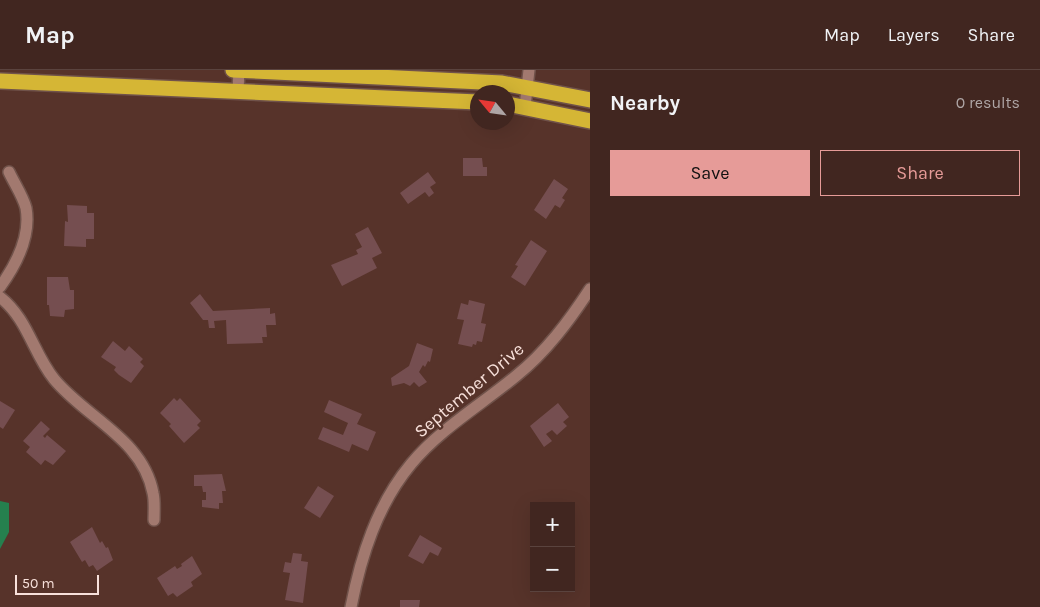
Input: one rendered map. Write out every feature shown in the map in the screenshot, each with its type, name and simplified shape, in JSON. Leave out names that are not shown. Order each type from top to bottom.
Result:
[{"type":"highway","points":[[234,70],[460,80],[527,86],[590,100]]},
{"type":"highway","points":[[0,81],[470,102]]},
{"type":"highway","points":[[515,105],[590,121]]},
{"type":"street","points":[[238,91],[239,70]]},
{"type":"street","points":[[526,107],[529,70]]},
{"type":"street","points":[[0,287],[12,269],[23,244],[27,220],[26,206],[9,172]]},
{"type":"street","name":"September Drive","points":[[351,607],[370,536],[384,505],[403,474],[441,434],[535,359],[557,335],[590,289]]},
{"type":"street","points":[[0,297],[9,304],[26,326],[54,379],[75,400],[116,432],[144,469],[154,493],[154,520]]},
{"type":"shaded area","points":[[0,501],[9,503],[9,532],[0,549]]},
{"type":"building","points":[[463,158],[482,158],[483,167],[487,167],[487,176],[463,176]]},
{"type":"building","points":[[428,172],[436,183],[430,187],[434,193],[429,197],[425,192],[408,204],[400,193]]},
{"type":"building","points":[[554,179],[568,189],[562,198],[565,200],[560,208],[555,205],[546,219],[534,210]]},
{"type":"building","points":[[67,205],[87,206],[87,213],[94,213],[94,239],[86,239],[86,247],[64,246],[65,221],[68,222]]},
{"type":"building","points":[[368,227],[382,253],[372,258],[377,268],[342,286],[331,265],[358,254],[356,250],[362,247],[355,234]]},
{"type":"building","points":[[531,240],[547,251],[525,286],[511,277],[518,266],[515,265]]},
{"type":"building","points":[[47,277],[68,277],[70,290],[74,290],[74,309],[65,310],[64,317],[50,316],[49,305],[47,305]]},
{"type":"building","points":[[200,294],[213,311],[270,308],[270,314],[275,313],[276,325],[266,325],[267,337],[262,337],[263,343],[227,344],[226,320],[214,321],[215,328],[209,328],[208,320],[203,320],[190,303]]},
{"type":"building","points":[[469,300],[485,304],[481,323],[486,324],[482,342],[477,341],[476,345],[473,344],[472,347],[458,344],[464,320],[457,319],[461,303],[468,305]]},
{"type":"building","points":[[113,341],[125,351],[129,346],[143,359],[140,362],[144,366],[131,383],[114,370],[116,367],[101,357]]},
{"type":"building","points":[[417,343],[433,349],[430,362],[428,361],[425,367],[423,365],[419,372],[427,382],[419,387],[414,382],[410,386],[404,383],[392,386],[391,378],[409,366]]},
{"type":"building","points":[[174,398],[177,401],[180,398],[201,421],[197,425],[200,428],[184,443],[169,426],[171,424],[160,413]]},
{"type":"building","points":[[329,400],[362,414],[357,424],[376,432],[368,451],[352,444],[349,452],[318,439],[323,427],[343,435],[348,423],[324,412]]},
{"type":"building","points":[[0,401],[15,410],[3,429],[0,427]]},
{"type":"building","points":[[558,403],[569,417],[563,422],[567,426],[557,435],[552,430],[546,434],[552,441],[544,447],[530,426]]},
{"type":"building","points":[[41,421],[50,429],[43,436],[45,438],[47,435],[66,451],[53,465],[45,460],[41,465],[26,452],[30,447],[23,441]]},
{"type":"building","points":[[222,474],[226,491],[222,491],[223,503],[219,503],[219,509],[202,507],[202,500],[206,500],[206,492],[203,492],[202,486],[194,486],[194,475]]},
{"type":"building","points":[[318,486],[334,496],[320,518],[304,508]]},
{"type":"building","points":[[92,527],[100,543],[102,541],[106,548],[108,547],[113,560],[97,571],[93,565],[89,567],[85,560],[82,562],[70,542]]},
{"type":"building","points":[[420,535],[442,548],[438,556],[430,552],[423,564],[408,556]]},
{"type":"building","points":[[293,553],[302,554],[301,561],[308,562],[303,603],[285,600],[290,573],[283,572],[285,562],[291,563]]},
{"type":"building","points":[[192,556],[202,574],[191,582],[193,586],[177,597],[173,593],[168,596],[157,578],[175,566],[177,569],[182,566],[181,564]]},
{"type":"building","points":[[400,600],[420,600],[419,607],[400,607]]}]
